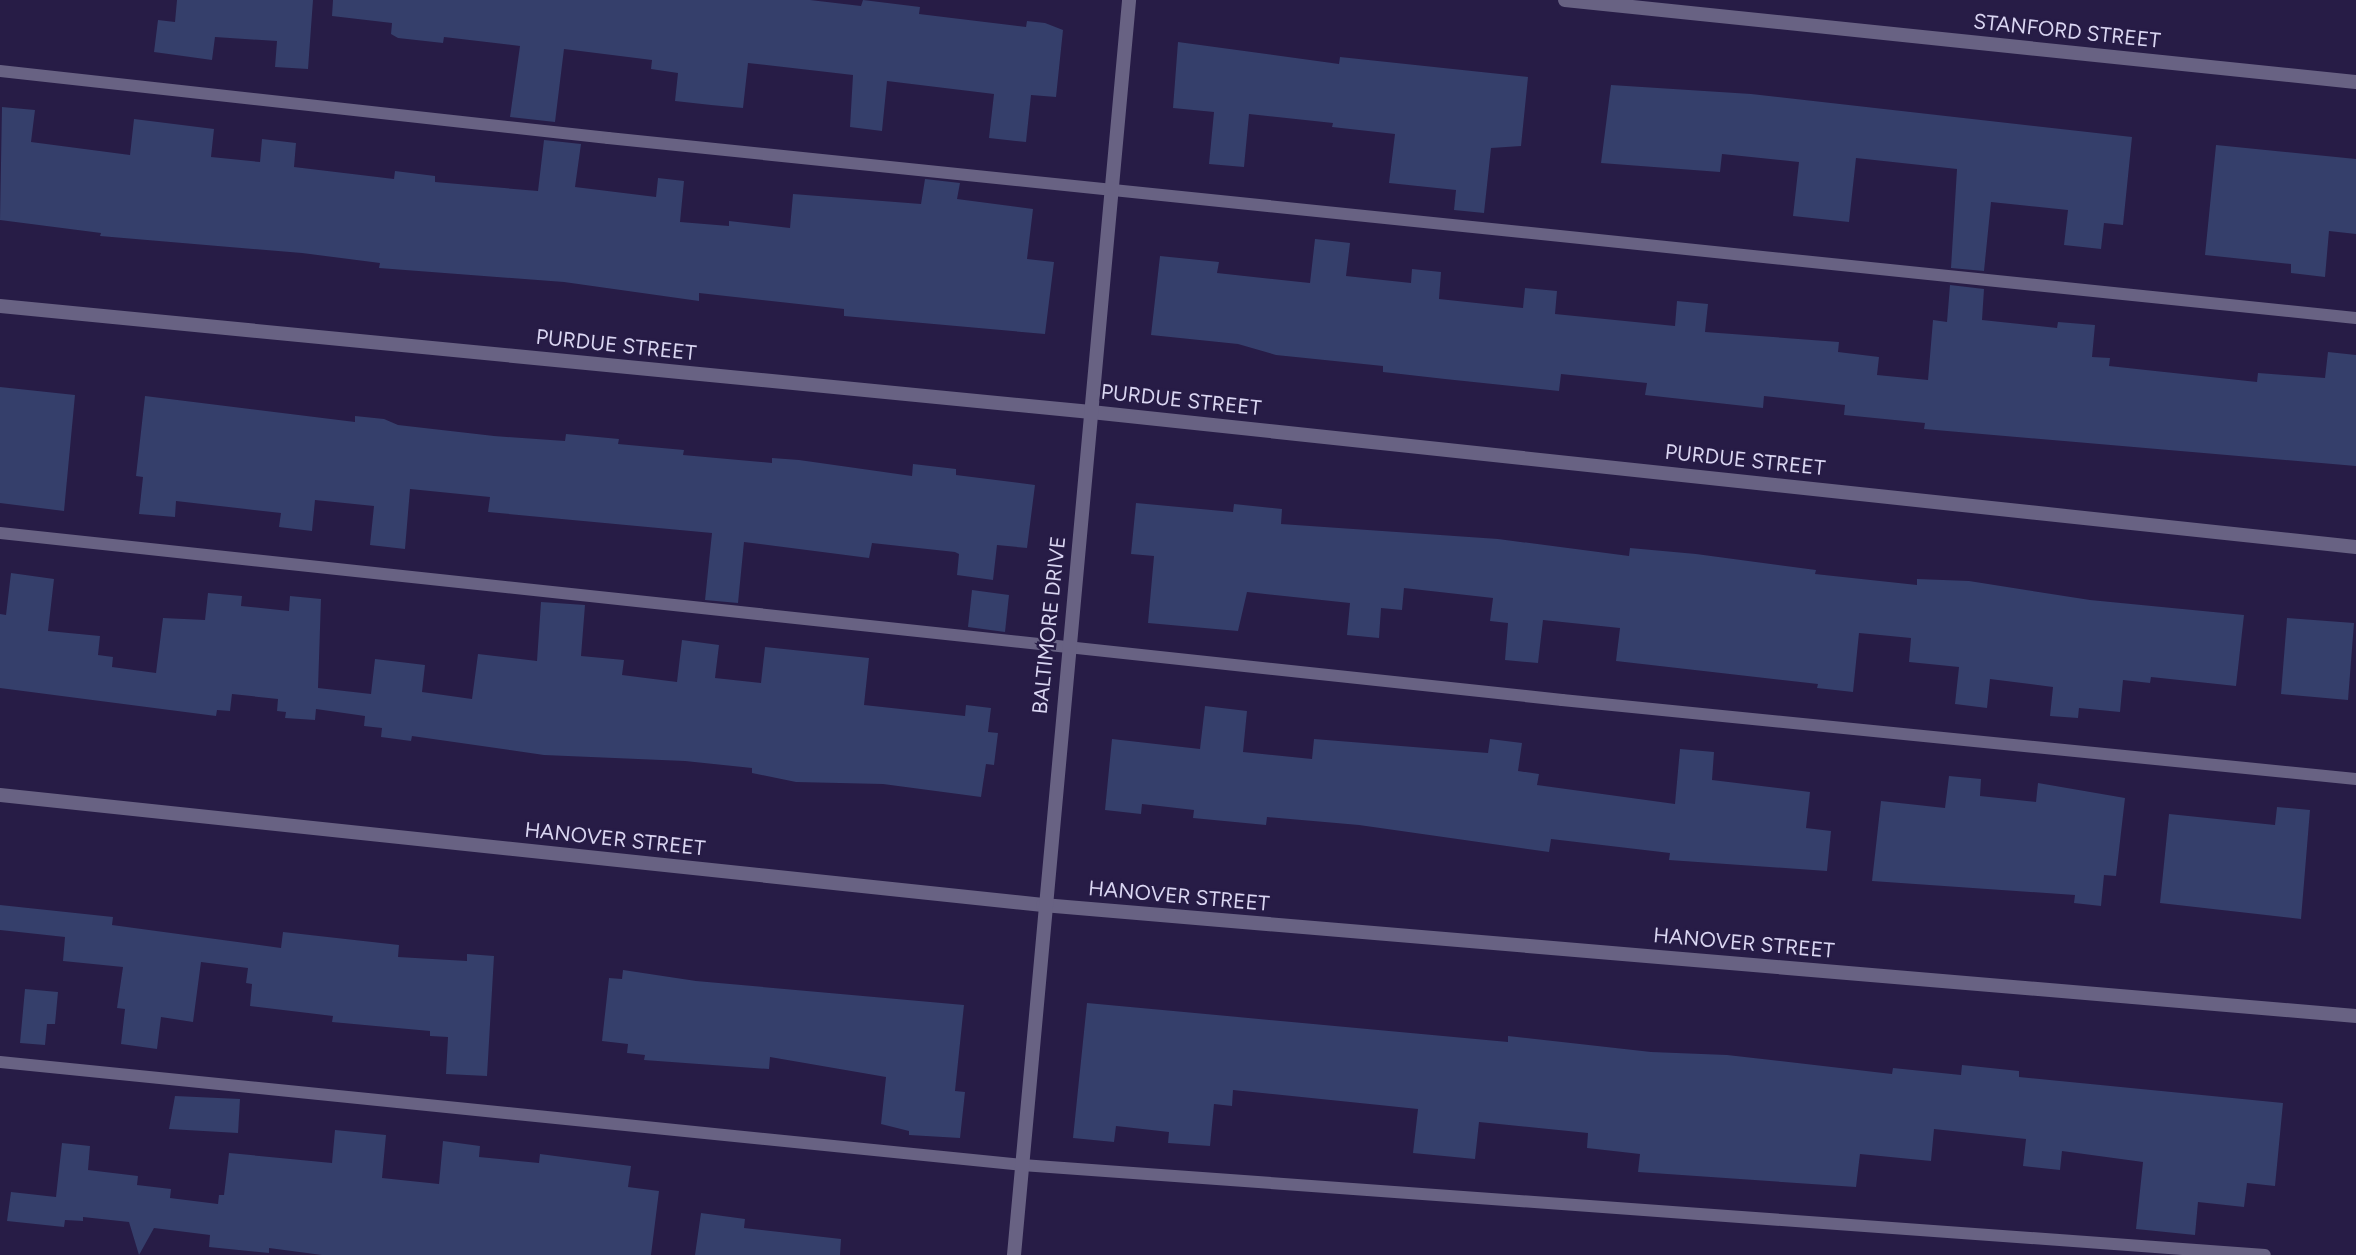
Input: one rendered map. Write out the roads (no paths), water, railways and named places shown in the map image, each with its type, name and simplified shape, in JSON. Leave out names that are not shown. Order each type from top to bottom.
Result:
[{"type":"street","name":"BALTIMORE DRIVE","points":[[1014,1255],[1043,905],[1129,0]]},
{"type":"street","name":"STANFORD STREET","points":[[1565,0],[2356,82]]},
{"type":"street","name":"PURDUE STREET","points":[[0,306],[1091,412],[2356,547]]},
{"type":"street","name":"HANOVER STREET","points":[[0,795],[1043,905],[2356,1016]]},
{"type":"lane","points":[[0,71],[2356,318]]},
{"type":"lane","points":[[0,533],[2356,779]]},
{"type":"lane","points":[[0,1062],[1022,1166],[2265,1255]]}]
